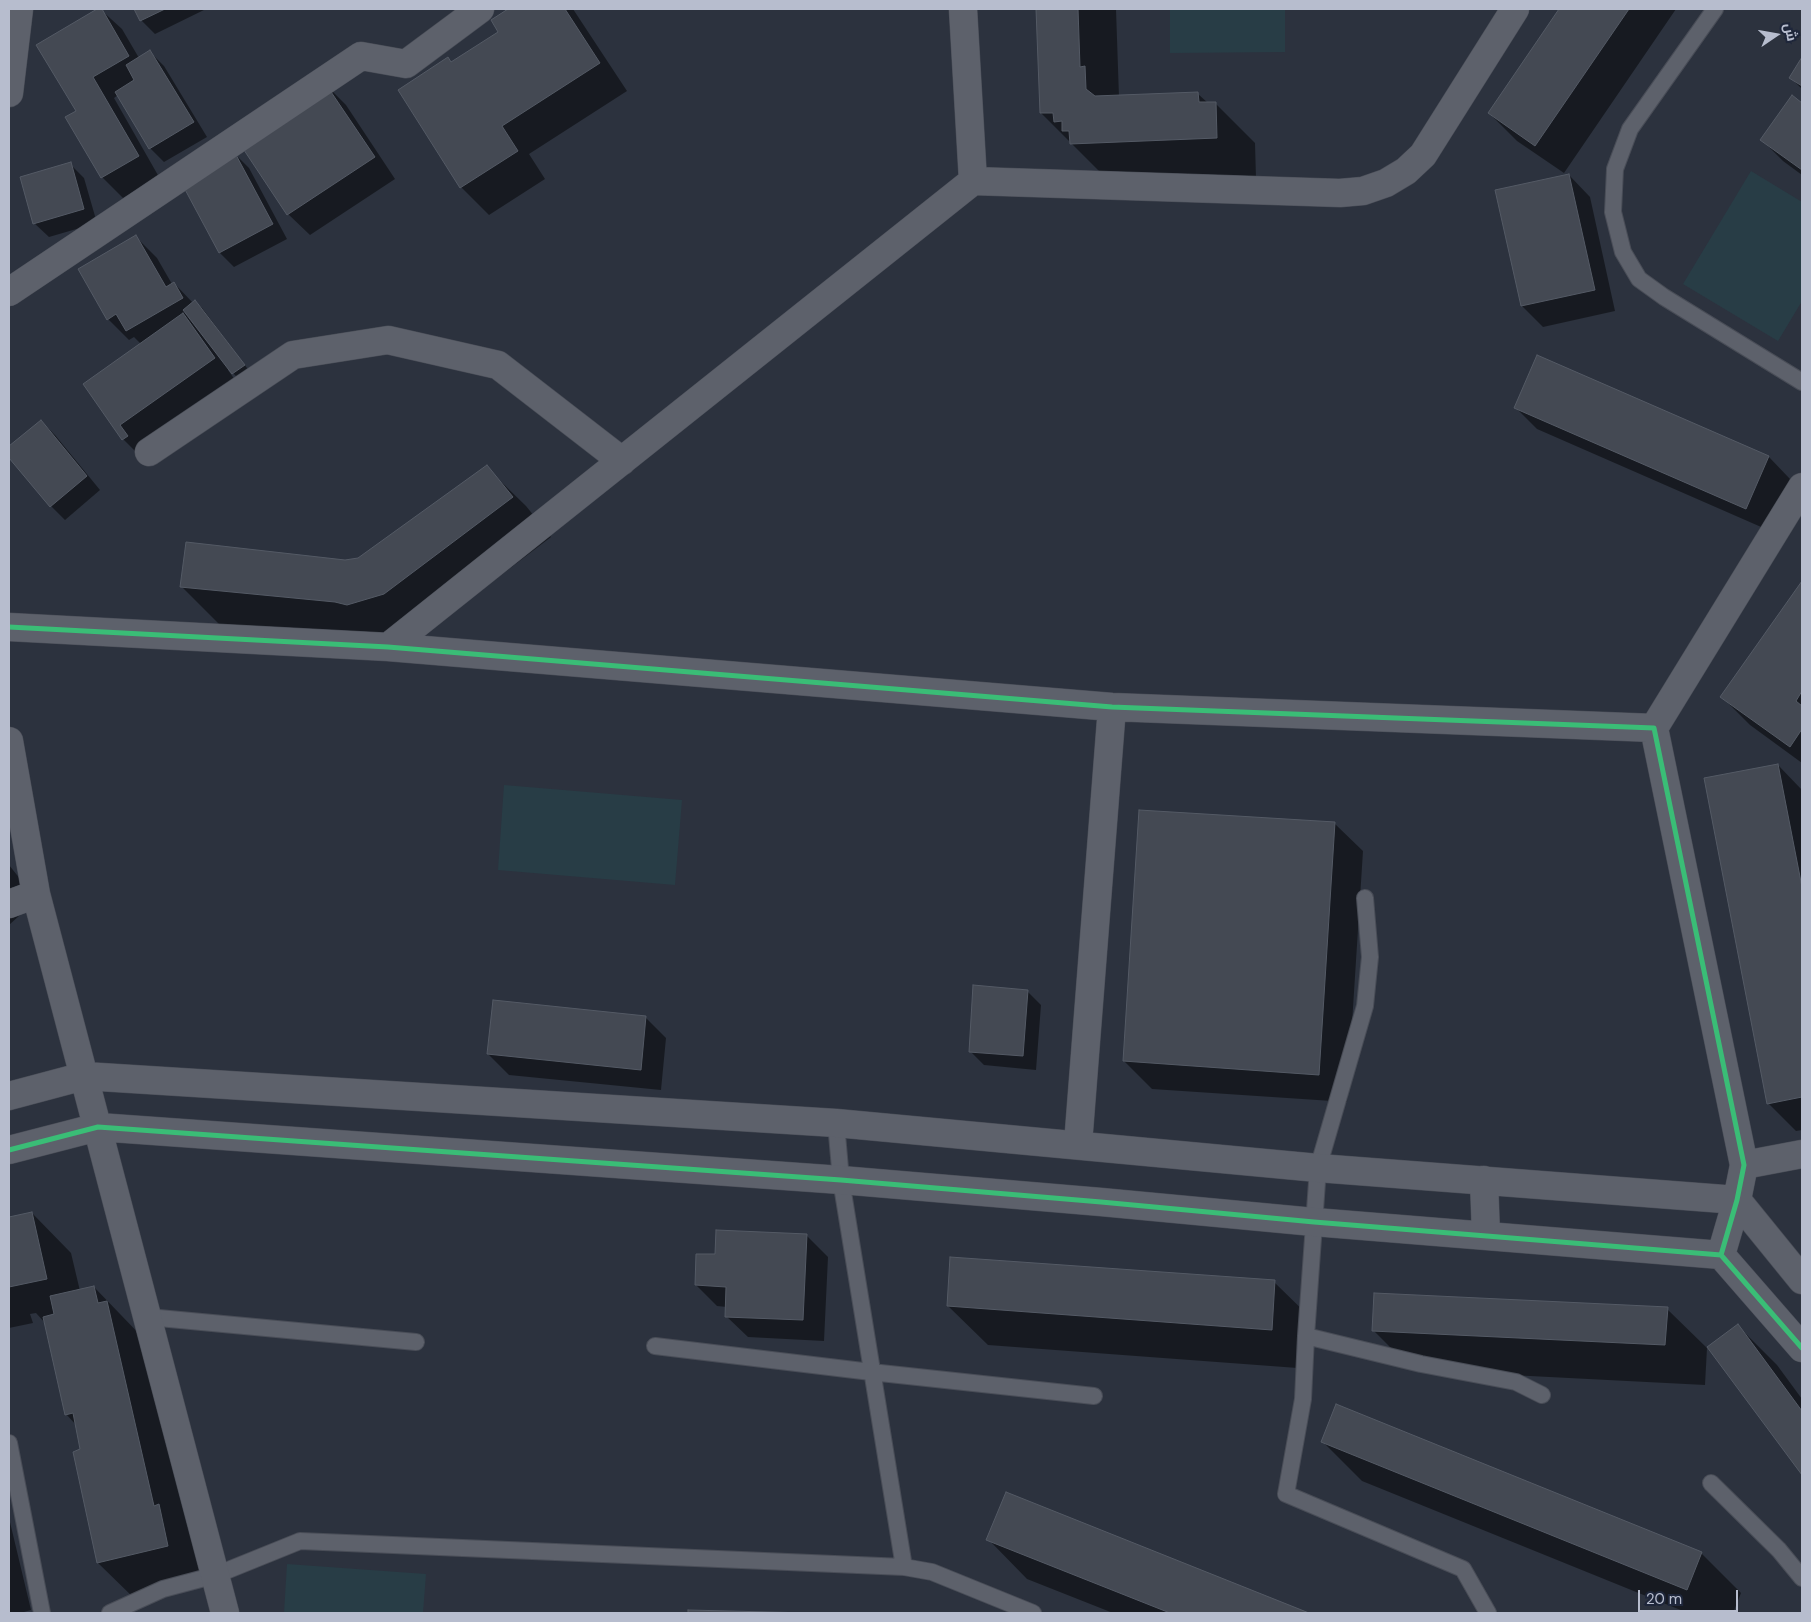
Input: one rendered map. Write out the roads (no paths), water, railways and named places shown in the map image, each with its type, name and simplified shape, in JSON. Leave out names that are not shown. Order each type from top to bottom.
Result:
[{"type":"street","points":[[9,93],[19,9]]},
{"type":"street","points":[[9,292],[361,56],[406,64],[480,9]]},
{"type":"street","points":[[963,9],[973,181]]},
{"type":"street","points":[[388,647],[973,181],[1340,193],[1364,191],[1386,183],[1406,171],[1423,155],[1515,9]]},
{"type":"street","points":[[149,452],[293,355],[388,340],[498,366],[622,461]]},
{"type":"street","points":[[1721,1255],[1737,1200],[1744,1165],[1654,728],[1802,487]]},
{"type":"street","points":[[9,628],[388,647],[1112,707],[1654,728]]},
{"type":"street","points":[[1078,1144],[1112,707]]},
{"type":"street","points":[[9,741],[36,894],[225,1613]]},
{"type":"street","points":[[9,904],[36,894]]},
{"type":"street","points":[[9,1096],[84,1076],[836,1123],[1078,1144],[1318,1168],[1737,1200],[1802,1280]]},
{"type":"street","points":[[9,1150],[98,1127],[841,1180],[1314,1222],[1721,1255],[1802,1348]]},
{"type":"street","points":[[1744,1165],[1802,1154]]},
{"type":"street","points":[[1484,1180],[1486,1236]]},
{"type":"lane","points":[[1715,9],[1630,129],[1615,169],[1613,212],[1623,252],[1639,279],[1664,297],[1802,382]]},
{"type":"lane","points":[[1365,898],[1370,958],[1365,1006],[1318,1168],[1303,1399],[1286,1494],[1463,1569],[1488,1613]]},
{"type":"lane","points":[[836,1123],[841,1180],[904,1567]]},
{"type":"lane","points":[[148,1317],[416,1342]]},
{"type":"lane","points":[[1306,1336],[1421,1364],[1516,1382],[1542,1395]]},
{"type":"lane","points":[[655,1346],[1094,1396]]},
{"type":"lane","points":[[9,1443],[42,1613]]},
{"type":"lane","points":[[1710,1483],[1779,1550],[1802,1578]]},
{"type":"lane","points":[[110,1613],[163,1589],[216,1575],[300,1541],[904,1567],[932,1572],[1032,1613]]}]
